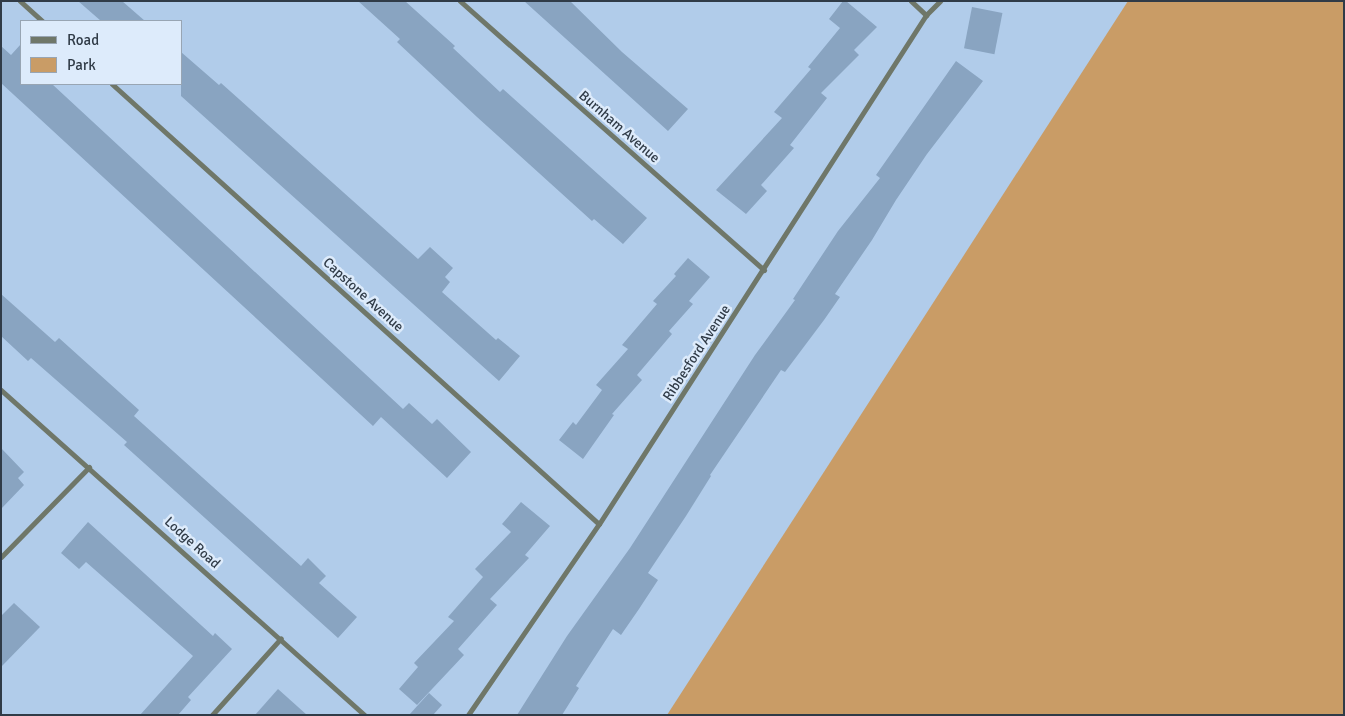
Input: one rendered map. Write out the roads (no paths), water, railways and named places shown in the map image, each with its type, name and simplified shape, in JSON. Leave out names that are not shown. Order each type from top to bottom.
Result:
[{"type":"street","points":[[20,1],[41,20]]},
{"type":"street","name":"Burnham Avenue","points":[[460,1],[764,270]]},
{"type":"street","points":[[911,1],[926,15]]},
{"type":"street","name":"Ribbesford Avenue","points":[[468,715],[599,524],[764,270],[926,15],[940,1]]},
{"type":"street","name":"Capstone Avenue","points":[[113,85],[599,524]]},
{"type":"street","name":"Lodge Road","points":[[1,390],[282,638],[365,715]]},
{"type":"street","points":[[1,558],[89,467]]},
{"type":"street","points":[[212,715],[282,638]]}]
